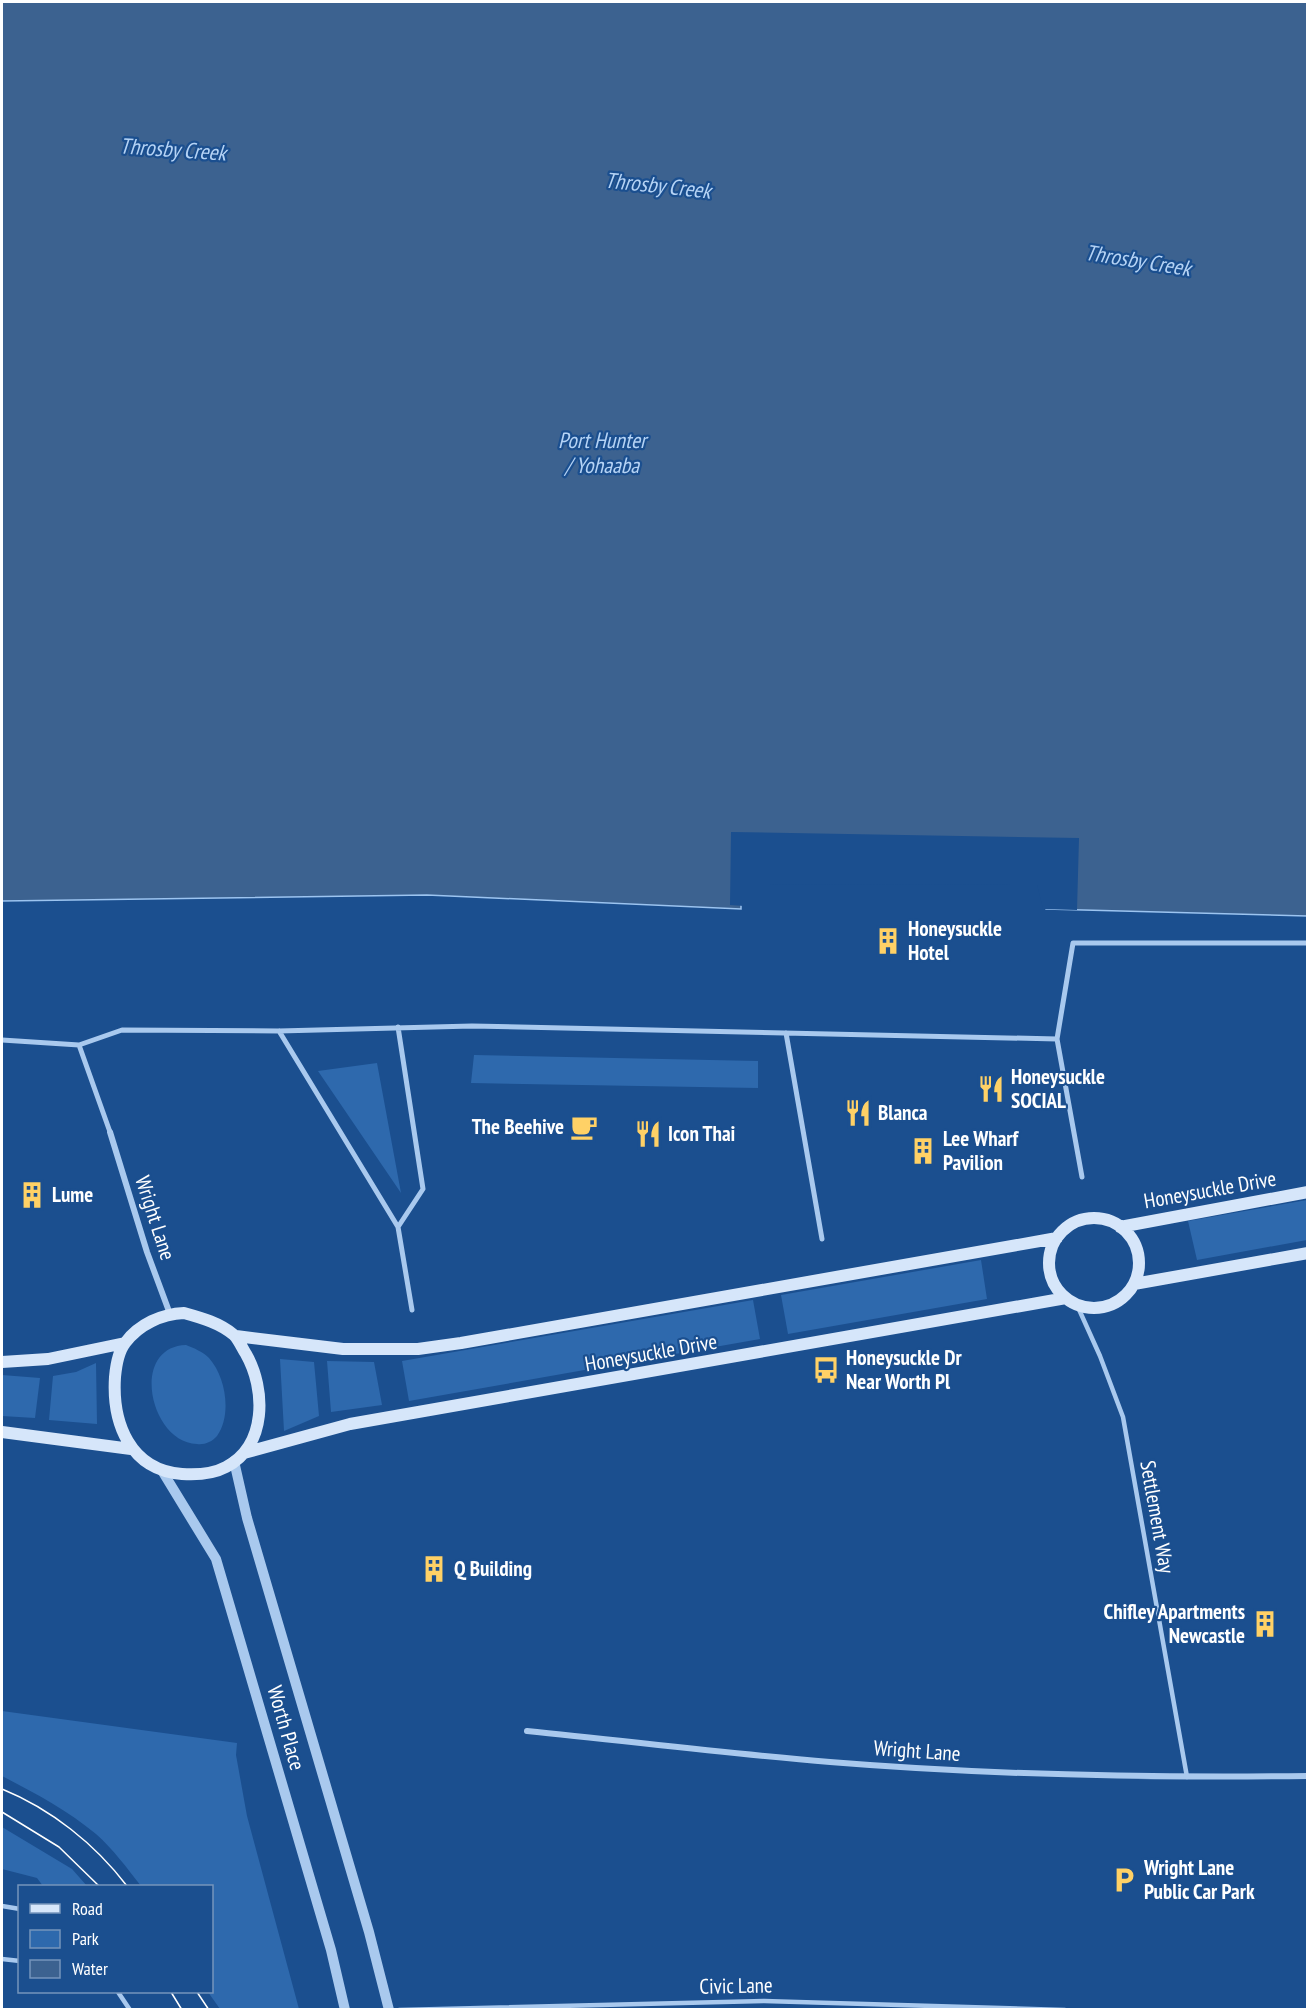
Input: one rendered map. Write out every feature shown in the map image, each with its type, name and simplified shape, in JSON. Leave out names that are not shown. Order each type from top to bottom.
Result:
[{"type":"main road","name":"Honeysuckle Drive","points":[[1120,1227],[1308,1192]]},
{"type":"main road","points":[[1098,1218],[1120,1227],[1130,1235],[1136,1246],[1139,1259],[1134,1284],[1115,1303],[1102,1307],[1089,1308],[1072,1301],[1058,1290],[1050,1270],[1050,1258],[1057,1238],[1076,1222],[1087,1219],[1098,1218]]},
{"type":"main road","name":"Honeysuckle Drive","points":[[236,1336],[291,1345],[343,1349],[418,1348],[460,1343],[1057,1238]]},
{"type":"main road","points":[[1134,1284],[1308,1253]]},
{"type":"main road","name":"Honeysuckle Drive","points":[[239,1457],[350,1425],[1072,1301]]},
{"type":"main road","points":[[184,1313],[200,1317],[236,1336],[251,1363],[257,1382],[259,1423],[254,1440],[227,1467],[212,1472],[195,1475],[177,1474],[142,1459],[131,1449],[124,1438],[117,1418],[114,1391],[117,1363],[125,1343],[145,1324],[170,1314],[184,1313]]},
{"type":"main road","points":[[2,1362],[48,1359],[125,1343]]},
{"type":"main road","points":[[2,1432],[131,1449]]},
{"type":"street","points":[[1082,1177],[1057,1039],[1073,943],[1308,943]]},
{"type":"street","points":[[2,1040],[79,1045],[122,1030],[279,1031],[472,1026],[1057,1039]]},
{"type":"street","points":[[398,1027],[423,1189],[398,1227]]},
{"type":"street","points":[[279,1031],[398,1227],[412,1310]]},
{"type":"street","points":[[786,1033],[822,1239]]},
{"type":"street","points":[[79,1045],[110,1132]]},
{"type":"street","name":"Wright Lane","points":[[110,1132],[147,1252],[170,1314]]},
{"type":"street","name":"Worth Place","points":[[239,1457],[247,1518],[369,1932],[389,2010]]},
{"type":"street","name":"Worth Place","points":[[161,1469],[216,1559],[331,1950],[345,2010]]},
{"type":"street","name":"Wright Lane","points":[[527,1731],[829,1762],[1008,1773],[1187,1777],[1308,1776]]},
{"type":"lane","name":"Settlement Way","points":[[1072,1301],[1100,1356],[1123,1417],[1187,1777]]},
{"type":"lane","points":[[2,1906],[18,1909]]},
{"type":"lane","points":[[2,1959],[18,1961]]},
{"type":"lane","points":[[119,1993],[130,2010]]},
{"type":"lane","name":"Civic Lane","points":[[399,2010],[764,2001],[1065,2010]]},
{"type":"green space","points":[[474,1055],[758,1061],[758,1088],[471,1083]]},
{"type":"green space","points":[[377,1063],[401,1193],[318,1071]]},
{"type":"green space","points":[[1307,1200],[1307,1240],[1197,1260],[1188,1221]]},
{"type":"green space","points":[[981,1260],[987,1299],[788,1334],[781,1295]]},
{"type":"green space","points":[[753,1300],[760,1339],[409,1401],[402,1361]]},
{"type":"green space","points":[[186,1345],[209,1358],[220,1375],[225,1396],[226,1407],[222,1427],[215,1438],[202,1444],[181,1440],[167,1428],[158,1413],[152,1395],[152,1377],[157,1361],[168,1350]]},
{"type":"green space","points":[[280,1359],[314,1362],[319,1416],[284,1431]]},
{"type":"green space","points":[[327,1361],[374,1362],[382,1405],[331,1412]]},
{"type":"green space","points":[[96,1363],[97,1424],[49,1420],[53,1376],[76,1372]]},
{"type":"green space","points":[[2,1375],[40,1378],[35,1418],[2,1416]]},
{"type":"green space","points":[[2,1711],[237,1743],[236,1755],[247,1816],[299,2009],[220,2009],[209,1993],[213,1993],[213,1885],[140,1885],[114,1852],[85,1825],[39,1795],[2,1776]]},
{"type":"green space","points":[[2,1827],[72,1869],[86,1885],[42,1885],[37,1878],[2,1869]]},
{"type":"water","name":"Port Hunter / Yohaaba","points":[[2,2],[1307,2],[1307,916],[1046,909],[1039,883],[741,882],[741,909],[427,895],[2,901]]},
{"type":"pier","points":[[731,832],[1079,838],[1077,910],[1043,909],[1037,885],[744,884],[744,906],[730,905]]},
{"type":"tram line","points":[[2,1789],[38,1807],[71,1829],[101,1856],[126,1885]]},
{"type":"tram line","points":[[2,1812],[59,1847],[98,1885]]},
{"type":"tram line","points":[[172,1993],[182,2010]]},
{"type":"tram line","points":[[198,1993],[209,2010]]},
{"type":"place","name":"Honeysuckle Hotel","points":[[888,941]]},
{"type":"place","name":"Honeysuckle SOCIAL","points":[[991,1089]]},
{"type":"place","name":"Blanca","points":[[858,1113]]},
{"type":"place","name":"The Beehive","points":[[584,1127]]},
{"type":"place","name":"Icon Thai","points":[[648,1134]]},
{"type":"place","name":"Lee Wharf Pavilion","points":[[923,1151]]},
{"type":"place","name":"Lume","points":[[32,1195]]},
{"type":"place","name":"Honeysuckle Dr Near Worth Pl","points":[[826,1370]]},
{"type":"place","name":"Q Building","points":[[434,1569]]},
{"type":"place","name":"Chifley Apartments Newcastle","points":[[1265,1624]]},
{"type":"place","name":"Wright Lane Public Car Park","points":[[1124,1880]]},
{"type":"water label","name":"Throsby Creek","points":[[173,149]]},
{"type":"water label","name":"Throsby Creek","points":[[658,185]]},
{"type":"water label","name":"Throsby Creek","points":[[1138,260]]}]
